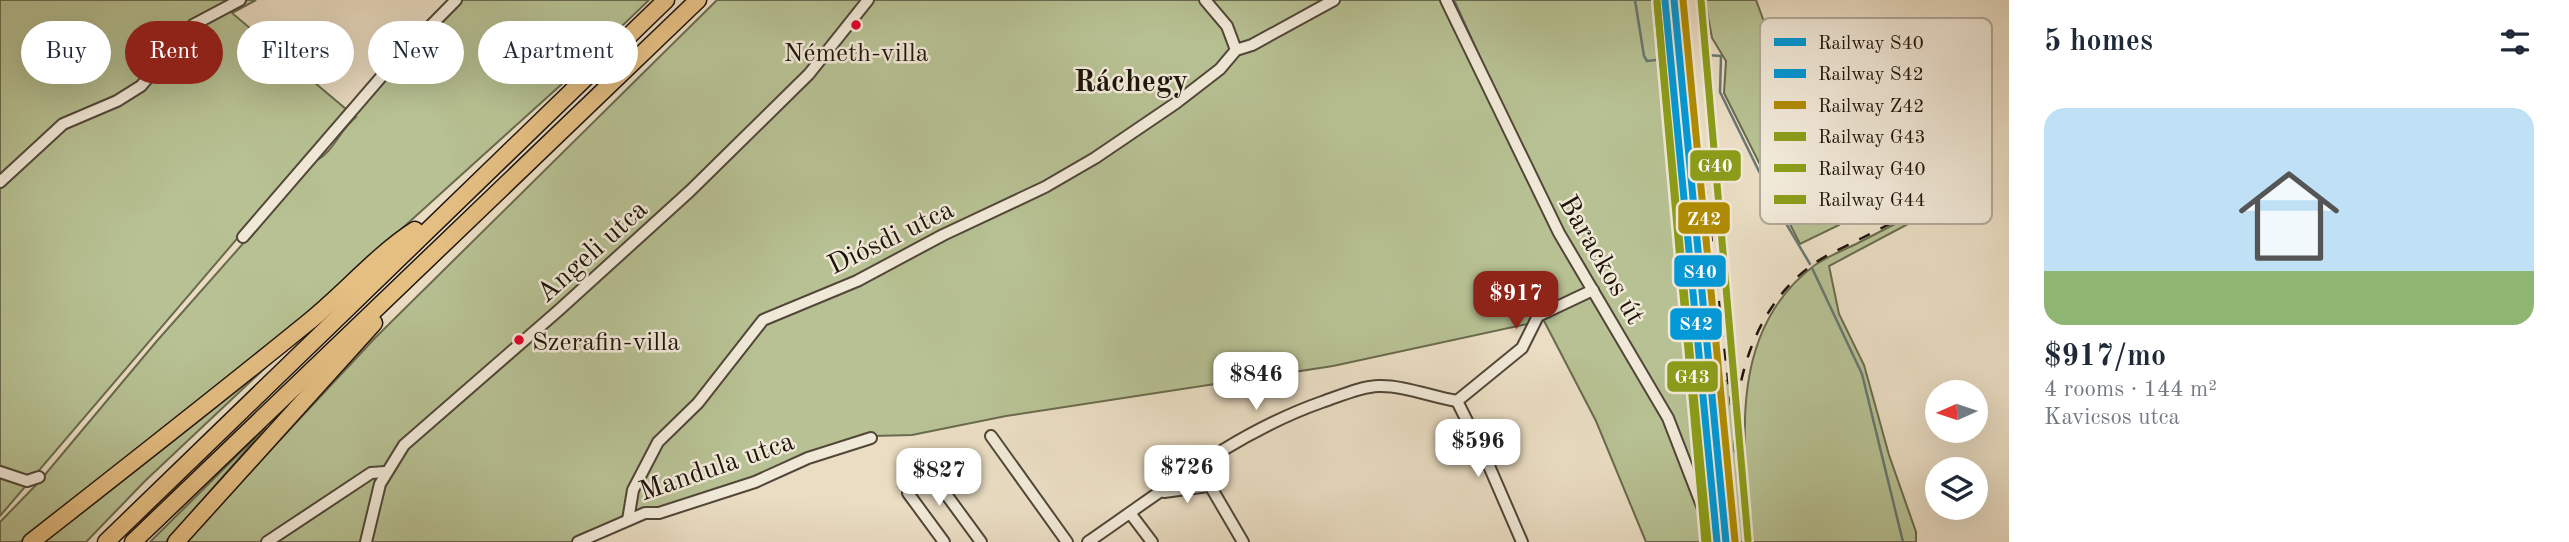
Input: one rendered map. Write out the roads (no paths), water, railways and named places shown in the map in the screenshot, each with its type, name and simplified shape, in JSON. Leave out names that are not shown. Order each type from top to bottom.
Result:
[{"type":"highway","points":[[106,542],[446,210],[666,0]]},
{"type":"highway","points":[[133,542],[698,0]]},
{"type":"highway","points":[[31,542],[326,308],[393,245],[446,210]]},
{"type":"highway","points":[[176,542],[401,296],[412,274]]},
{"type":"street","points":[[0,182],[63,124],[136,89],[154,74],[193,25],[240,0]]},
{"type":"street","points":[[243,237],[388,69],[456,0]]},
{"type":"street","name":"Angeli utca","points":[[366,542],[385,472],[404,445],[622,254],[787,97],[868,0]]},
{"type":"street","points":[[1205,0],[1227,26],[1236,50]]},
{"type":"street","name":"Diósdi utca","points":[[628,520],[633,490],[658,442],[704,396],[763,320],[856,281],[943,235],[1045,187],[1095,159],[1220,69],[1236,50],[1252,46],[1334,0]]},
{"type":"street","name":"Barackos út","points":[[1446,0],[1543,203],[1668,418],[1716,542]]},
{"type":"street","points":[[1457,401],[1522,348],[1538,316],[1593,290]]},
{"type":"street","points":[[1088,542],[1198,465],[1253,430],[1282,417],[1368,387],[1381,386],[1457,401]]},
{"type":"street","points":[[1457,401],[1522,542]]},
{"type":"street","points":[[991,436],[1067,542]]},
{"type":"street","name":"Mandula utca","points":[[578,542],[628,520],[747,485],[808,458],[871,438]]},
{"type":"street","points":[[1198,465],[1243,542]]},
{"type":"street","points":[[0,472],[27,481],[39,477]]},
{"type":"street","points":[[267,542],[371,473],[385,472]]},
{"type":"street","points":[[932,475],[981,542]]},
{"type":"street","points":[[1181,478],[1187,489]]},
{"type":"street","points":[[1161,492],[1208,486]]},
{"type":"street","points":[[908,493],[944,542]]},
{"type":"street","points":[[1130,513],[1152,542]]},
{"type":"waterway","points":[[1454,0],[1486,71]]},
{"type":"waterway","points":[[1635,0],[1644,56],[1647,61],[1666,59]]},
{"type":"waterway","points":[[1707,55],[1721,56],[1720,92],[1760,173]]},
{"type":"waterway","points":[[1786,224],[1810,264]]},
{"type":"waterway","points":[[1812,268],[1862,374],[1903,542]]},
{"type":"railway","points":[[1702,158],[1731,405]]},
{"type":"railway","points":[[1735,452],[1735,426],[1743,373],[1751,347],[1777,300],[1794,280],[1815,263],[1889,224]]},
{"type":"railway","points":[[1735,443],[1744,542]]},
{"type":"rail line","name":"S40","points":[[1674,0],[1726,542]]},
{"type":"rail line","name":"Z42","points":[[1683,0],[1735,541]]},
{"type":"rail line","name":"G40","points":[[1701,0],[1748,540]]},
{"type":"rail line","name":"S42","points":[[1665,1],[1717,542]]},
{"type":"rail line","name":"G43","points":[[1657,2],[1708,542]]},
{"type":"rail line","name":"G44","points":[[1657,2],[1705,542]]},
{"type":"place","name":"Németh-villa","points":[[856,25]]},
{"type":"place","name":"Szerafin-villa","points":[[519,340]]},
{"type":"district","name":"Ráchegy","points":[[1131,81]]}]
